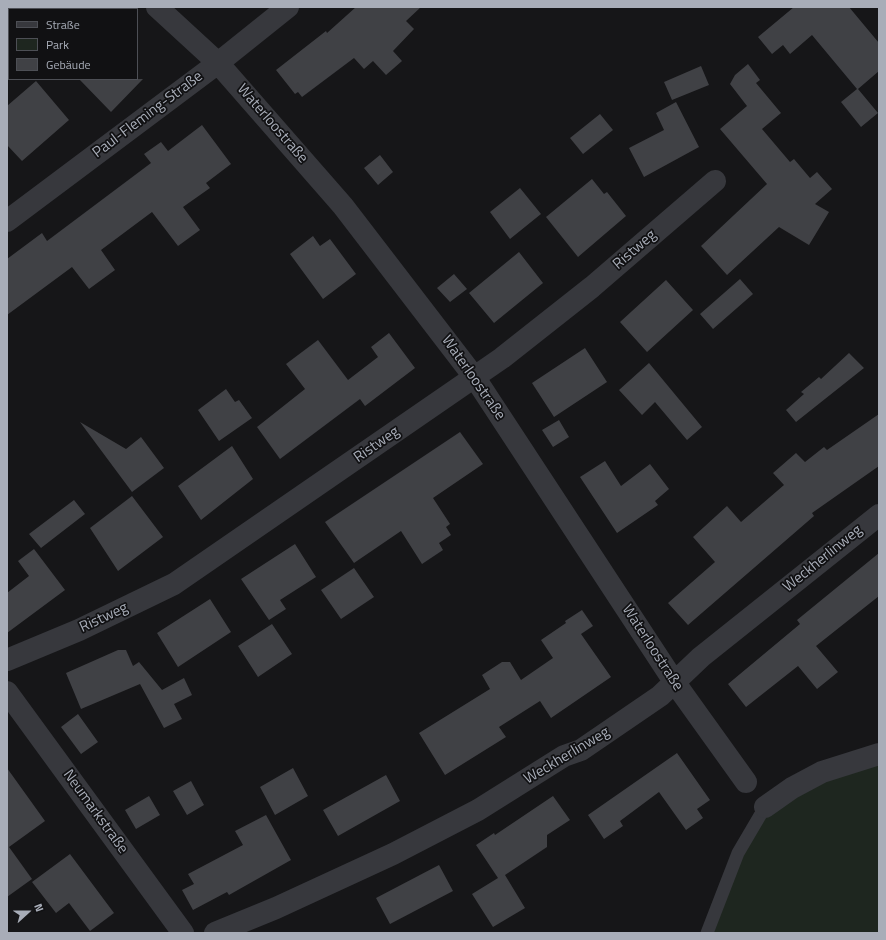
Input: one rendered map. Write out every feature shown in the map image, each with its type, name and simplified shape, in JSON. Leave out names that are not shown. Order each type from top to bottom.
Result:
[{"type":"street","name":"Waterloostraße","points":[[157,7],[218,63],[343,206],[475,378],[675,683],[746,782]]},
{"type":"street","name":"Paul-Fleming-Straße","points":[[7,221],[218,63],[288,7]]},
{"type":"street","name":"Ristweg","points":[[7,660],[79,630],[174,584],[475,378],[592,287],[715,181]]},
{"type":"street","name":"Weckherlinweg","points":[[215,933],[336,882],[478,810],[564,756],[581,750],[660,696],[701,657],[879,515]]},
{"type":"street","name":"Neumarkstraße","points":[[7,692],[183,933]]},
{"type":"street","points":[[765,807],[792,788],[822,772],[879,754]]},
{"type":"lane","points":[[707,933],[738,853],[765,807]]},
{"type":"green space","points":[[879,755],[879,933],[707,933],[738,853],[766,809]]},
{"type":"building","points":[[356,7],[421,7],[406,21],[414,29],[393,51],[402,61],[386,75],[373,61],[364,69],[354,58],[302,97],[298,92],[295,94],[276,70],[326,31],[327,33]]},
{"type":"building","points":[[794,7],[849,7],[879,43],[879,71],[858,89],[878,113],[861,127],[841,102],[857,89],[812,35],[790,54],[783,45],[772,54],[758,37]]},
{"type":"building","points":[[748,64],[760,80],[756,83],[781,113],[762,129],[790,162],[794,159],[810,178],[817,172],[832,189],[815,204],[829,212],[809,245],[779,227],[727,275],[701,246],[767,184],[720,129],[747,106],[730,84],[735,75]]},
{"type":"building","points":[[701,66],[709,85],[672,100],[664,82]]},
{"type":"building","points":[[143,79],[111,112],[80,80]]},
{"type":"building","points":[[36,81],[69,120],[22,161],[7,145],[7,106]]},
{"type":"building","points":[[676,102],[699,147],[644,177],[629,148],[664,130],[656,113]]},
{"type":"building","points":[[600,114],[613,130],[583,154],[570,138]]},
{"type":"building","points":[[202,125],[231,164],[206,183],[210,188],[183,207],[200,230],[178,246],[152,212],[101,250],[115,270],[89,289],[72,267],[7,315],[7,259],[42,233],[47,241],[151,163],[144,154],[161,142],[168,151]]},
{"type":"building","points":[[380,155],[393,172],[378,185],[364,168]]},
{"type":"building","points":[[592,179],[604,194],[607,192],[626,216],[578,257],[546,217]]},
{"type":"building","points":[[520,188],[541,214],[510,239],[490,212]]},
{"type":"building","points":[[313,236],[320,246],[330,239],[356,274],[323,299],[290,254]]},
{"type":"building","points":[[519,252],[543,283],[494,323],[469,293]]},
{"type":"building","points":[[454,274],[467,289],[450,302],[437,288]]},
{"type":"building","points":[[740,279],[753,294],[713,329],[700,314]]},
{"type":"building","points":[[666,280],[693,310],[647,352],[620,322]]},
{"type":"building","points":[[389,333],[415,368],[365,406],[360,399],[280,459],[257,427],[305,389],[286,364],[318,340],[348,380],[378,357],[371,347]]},
{"type":"building","points":[[585,348],[607,382],[554,417],[532,383]]},
{"type":"building","points":[[849,353],[864,368],[796,422],[786,410],[804,394],[801,392],[819,377],[821,379]]},
{"type":"building","points":[[649,363],[702,427],[687,440],[655,402],[642,415],[619,390]]},
{"type":"building","points":[[226,389],[235,402],[239,400],[252,418],[219,441],[198,410]]},
{"type":"building","points":[[879,414],[879,466],[812,513],[814,516],[688,625],[668,603],[715,562],[693,537],[727,506],[741,522],[784,485],[773,473],[796,453],[805,462],[824,447],[827,450]]},
{"type":"building","points":[[559,420],[569,437],[553,447],[542,430]]},
{"type":"building","points":[[80,422],[126,449],[141,437],[164,468],[132,492]]},
{"type":"building","points":[[460,432],[483,464],[433,498],[450,524],[446,527],[451,535],[439,543],[443,550],[422,564],[401,531],[354,563],[325,522]]},
{"type":"building","points":[[232,446],[253,479],[201,520],[178,486]]},
{"type":"building","points":[[605,461],[621,486],[650,464],[669,489],[655,501],[658,505],[617,533],[580,477]]},
{"type":"building","points":[[132,496],[163,537],[118,571],[90,528]]},
{"type":"building","points":[[74,500],[85,514],[41,548],[29,534]]},
{"type":"building","points":[[295,544],[316,577],[280,600],[286,609],[269,620],[241,579]]},
{"type":"building","points":[[34,549],[65,590],[7,633],[7,593],[29,576],[18,561]]},
{"type":"building","points":[[879,553],[879,596],[816,646],[838,672],[817,689],[798,666],[746,707],[728,684],[800,624],[797,620]]},
{"type":"building","points":[[354,568],[374,597],[341,619],[321,590]]},
{"type":"building","points":[[210,599],[231,632],[178,667],[157,633]]},
{"type":"building","points":[[582,610],[593,626],[581,634],[611,677],[551,718],[540,701],[499,727],[506,737],[445,775],[419,733],[490,689],[482,675],[502,662],[510,662],[521,680],[553,658],[541,640]]},
{"type":"building","points":[[272,624],[292,654],[258,677],[238,646]]},
{"type":"building","points":[[118,650],[126,650],[133,666],[139,662],[162,690],[184,678],[192,695],[174,704],[182,719],[164,728],[140,684],[81,709],[66,673]]},
{"type":"building","points":[[78,714],[98,742],[81,754],[61,727]]},
{"type":"building","points":[[677,753],[710,800],[697,809],[703,818],[686,830],[659,792],[620,821],[623,826],[604,839],[588,815]]},
{"type":"building","points":[[7,768],[45,821],[9,847],[32,879],[7,897]]},
{"type":"building","points":[[293,768],[308,796],[275,815],[260,787]]},
{"type":"building","points":[[386,775],[400,801],[338,836],[323,810]]},
{"type":"building","points":[[191,781],[204,805],[187,815],[173,791]]},
{"type":"building","points":[[149,796],[160,815],[136,829],[125,810]]},
{"type":"building","points":[[553,796],[570,820],[547,835],[547,847],[505,875],[525,908],[493,927],[472,894],[498,878],[476,845],[494,833],[495,835]]},
{"type":"building","points":[[266,815],[291,860],[229,895],[227,892],[193,910],[182,890],[194,884],[188,874],[243,845],[235,831]]},
{"type":"building","points":[[70,854],[114,913],[90,931],[69,903],[56,913],[32,882]]},
{"type":"building","points":[[439,865],[453,891],[390,924],[376,898]]}]
